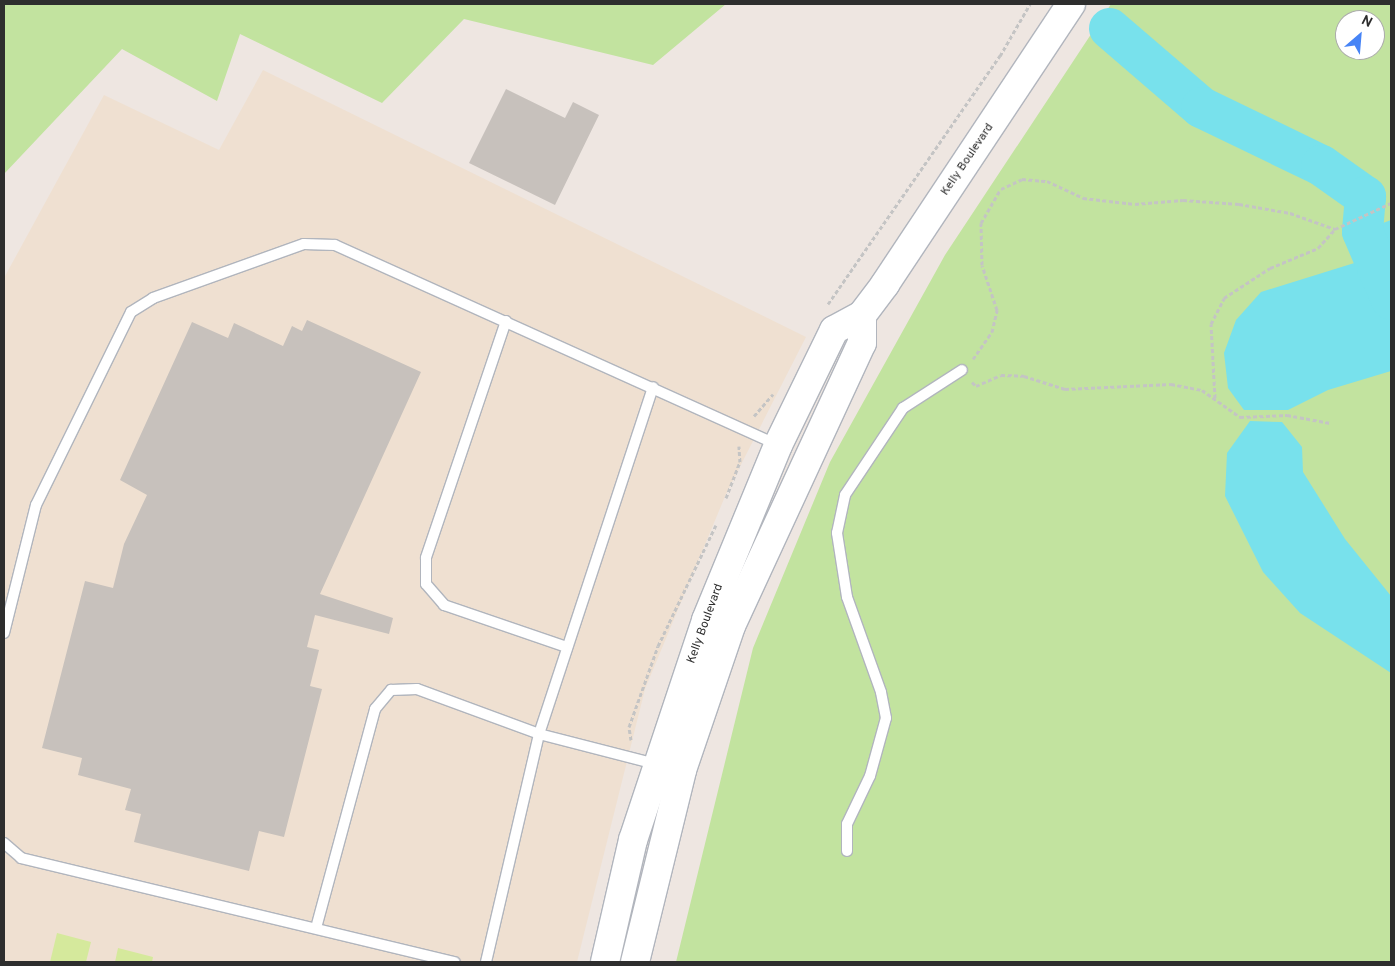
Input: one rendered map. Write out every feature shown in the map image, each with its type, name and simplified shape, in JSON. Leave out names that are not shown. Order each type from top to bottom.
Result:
[{"type":"street","name":"Kelly Boulevard","points":[[605,962],[633,840],[706,620],[778,446],[834,330],[862,315],[1071,4]]},
{"type":"street","name":"Kelly Boulevard","points":[[635,962],[682,770],[731,626],[862,343],[862,315]]},
{"type":"lane","points":[[4,633],[36,505],[131,312],[153,298],[304,244],[335,245],[653,387],[778,446]]},
{"type":"lane","points":[[506,321],[423,570],[432,596],[444,605],[567,647]]},
{"type":"lane","points":[[847,851],[847,824],[870,776],[886,718],[881,692],[847,597],[837,533],[845,495],[903,408],[962,370]]},
{"type":"lane","points":[[486,962],[539,734],[653,387]]},
{"type":"lane","points":[[316,928],[375,709],[391,690],[417,689],[539,734],[657,764]]},
{"type":"lane","points":[[4,843],[20,858],[455,962]]},
{"type":"path","points":[[1330,423],[1287,415],[1240,417],[1215,398],[1172,384],[1065,389],[1024,376],[1001,375],[976,386],[962,370],[992,332],[997,310],[982,265],[981,223],[1001,189],[1022,179],[1047,182],[1083,198],[1135,204],[1184,200],[1239,204],[1290,213],[1335,229]]},
{"type":"path","points":[[1215,398],[1210,324],[1224,298],[1270,268],[1318,248],[1335,229],[1391,202]]},
{"type":"shaded area","points":[[263,70],[806,337],[726,494],[645,689],[577,962],[4,962],[4,278],[104,95],[219,150]]},
{"type":"green space","points":[[4,4],[726,4],[653,65],[464,19],[382,103],[240,34],[217,101],[122,49],[4,174]]},
{"type":"green space","points":[[1111,4],[1391,4],[1391,962],[676,962],[753,648],[830,462],[945,255]]},
{"type":"green space","points":[[57,933],[91,942],[86,962],[50,962]]},
{"type":"green space","points":[[118,948],[153,957],[152,962],[115,962]]},
{"type":"water","points":[[1391,220],[1391,371],[1328,390],[1288,410],[1244,410],[1228,388],[1224,353],[1236,320],[1261,292],[1364,260],[1362,231]]},
{"type":"water","points":[[1250,421],[1282,422],[1302,447],[1303,472],[1345,539],[1391,596],[1391,673],[1300,613],[1263,572],[1225,496],[1227,453]]},
{"type":"building","points":[[506,89],[565,118],[573,102],[599,115],[555,205],[469,163]]},
{"type":"building","points":[[307,320],[421,372],[320,594],[393,618],[389,634],[315,615],[307,647],[319,650],[310,686],[322,689],[284,837],[259,831],[249,871],[134,842],[141,814],[125,810],[131,789],[78,775],[82,758],[42,748],[85,581],[113,588],[124,544],[147,495],[120,480],[192,322],[228,338],[234,323],[283,346],[292,326],[302,331]]},
{"type":"waterway","points":[[1109,28],[1201,107],[1321,165],[1365,196],[1362,231],[1391,299]]}]
